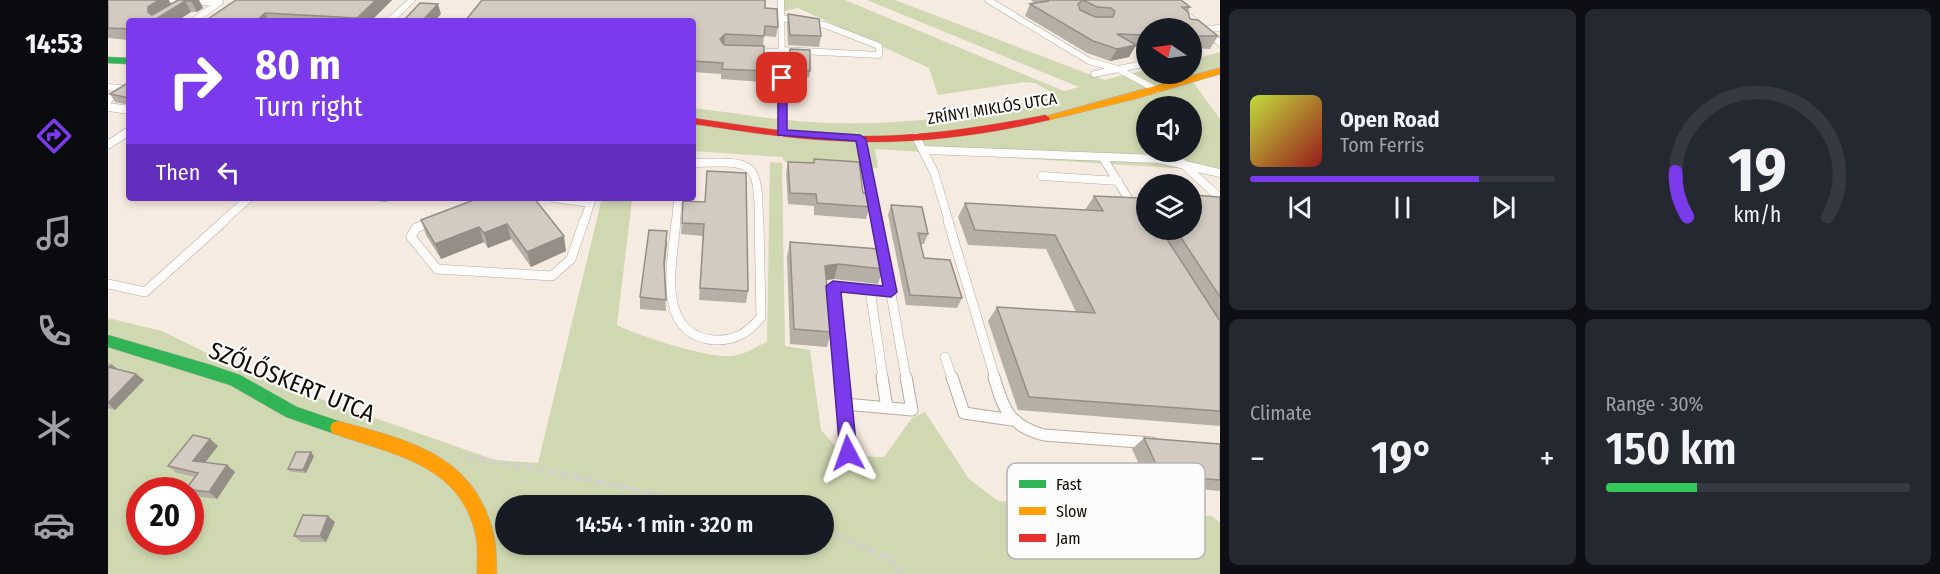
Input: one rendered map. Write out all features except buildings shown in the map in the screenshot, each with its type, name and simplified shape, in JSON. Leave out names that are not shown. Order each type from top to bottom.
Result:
[{"type":"main road","points":[[108,60],[126,61]]},
{"type":"main road","name":"ZRÍNYI MIKLÓS UTCA","points":[[696,121],[782,133],[860,139],[916,137],[1020,123],[1157,90],[1220,71]]},
{"type":"main road","name":"SZŐLŐSKERT UTCA","points":[[108,340],[224,375],[301,415],[430,458],[451,472],[468,492],[479,511],[489,557],[487,574]]},
{"type":"lane","points":[[155,0],[220,1]]},
{"type":"lane","points":[[392,18],[412,0]]},
{"type":"lane","points":[[780,0],[782,65]]},
{"type":"lane","points":[[988,0],[1089,61],[1118,69],[1157,90]]},
{"type":"lane","points":[[1169,0],[1190,18]]},
{"type":"lane","points":[[197,18],[220,1]]},
{"type":"lane","points":[[178,8],[188,2]]},
{"type":"lane","points":[[747,51],[879,55],[879,46],[825,25],[781,18]]},
{"type":"lane","points":[[1202,28],[1220,28]]},
{"type":"lane","points":[[1202,28],[1220,43]]},
{"type":"lane","points":[[1094,74],[1136,65]]},
{"type":"lane","points":[[782,78],[782,133]]},
{"type":"lane","points":[[108,87],[121,88],[109,106],[126,109]]},
{"type":"lane","points":[[108,145],[126,133]]},
{"type":"lane","points":[[916,137],[925,150],[934,172],[1003,407],[1012,420],[1027,431],[1044,435],[1161,444]]},
{"type":"lane","points":[[844,404],[912,410],[860,139]]},
{"type":"lane","points":[[925,150],[1136,158]]},
{"type":"lane","points":[[1103,158],[1136,211]]},
{"type":"lane","points":[[1180,162],[1220,173]]},
{"type":"lane","points":[[1180,162],[1220,198]]},
{"type":"lane","points":[[678,201],[670,298],[672,311],[679,324],[690,333],[713,340],[730,339],[753,327],[761,317],[758,181],[754,172],[741,164],[696,163]]},
{"type":"lane","points":[[1042,176],[1118,181]]},
{"type":"lane","points":[[108,284],[145,292],[246,201]]},
{"type":"lane","points":[[442,218],[420,226],[411,237],[437,269],[543,277],[558,273],[571,259],[591,201]]},
{"type":"lane","points":[[848,453],[833,286],[891,292]]},
{"type":"lane","points":[[870,290],[887,408]]},
{"type":"lane","points":[[945,357],[964,413],[1012,420]]},
{"type":"path","points":[[451,472],[466,457],[534,468],[660,495]]},
{"type":"path","points":[[834,534],[890,558],[900,574]]},
{"type":"green space","points":[[783,0],[845,0],[1064,91],[1079,87],[867,0],[895,0],[1104,80],[1136,72],[1136,84],[1194,84],[1220,119],[1220,176],[1205,170],[875,149],[878,168],[785,162],[782,157],[696,151],[696,108],[797,121],[894,122],[927,120],[991,110],[1054,94],[1035,83],[1024,82],[938,95],[929,68],[798,8],[785,11]]},
{"type":"green space","points":[[1220,52],[1220,74],[1202,79],[1202,57]]},
{"type":"green space","points":[[770,162],[782,163],[785,346],[810,350],[821,430],[844,456],[884,457],[912,418],[925,412],[969,479],[998,501],[1007,501],[1007,559],[1205,559],[1205,515],[1211,516],[1220,522],[1220,574],[108,574],[108,318],[162,331],[250,374],[495,460],[538,463],[601,201],[632,201],[617,325],[674,346],[708,354],[733,356],[767,342]]},
{"type":"traffic: fast","points":[[108,60],[126,61]]},
{"type":"traffic: fast","points":[[108,341],[235,380],[292,412],[338,428]]},
{"type":"traffic: slow","points":[[1045,118],[1132,97],[1220,71]]},
{"type":"traffic: slow","points":[[338,428],[397,446],[423,457],[446,471],[464,489],[478,511],[486,539],[487,574]]},
{"type":"traffic: jam","points":[[696,121],[796,135],[881,139],[952,134],[1045,118]]},
{"type":"route","points":[[782,78],[782,133],[860,139],[891,292],[833,286],[848,453]]}]
